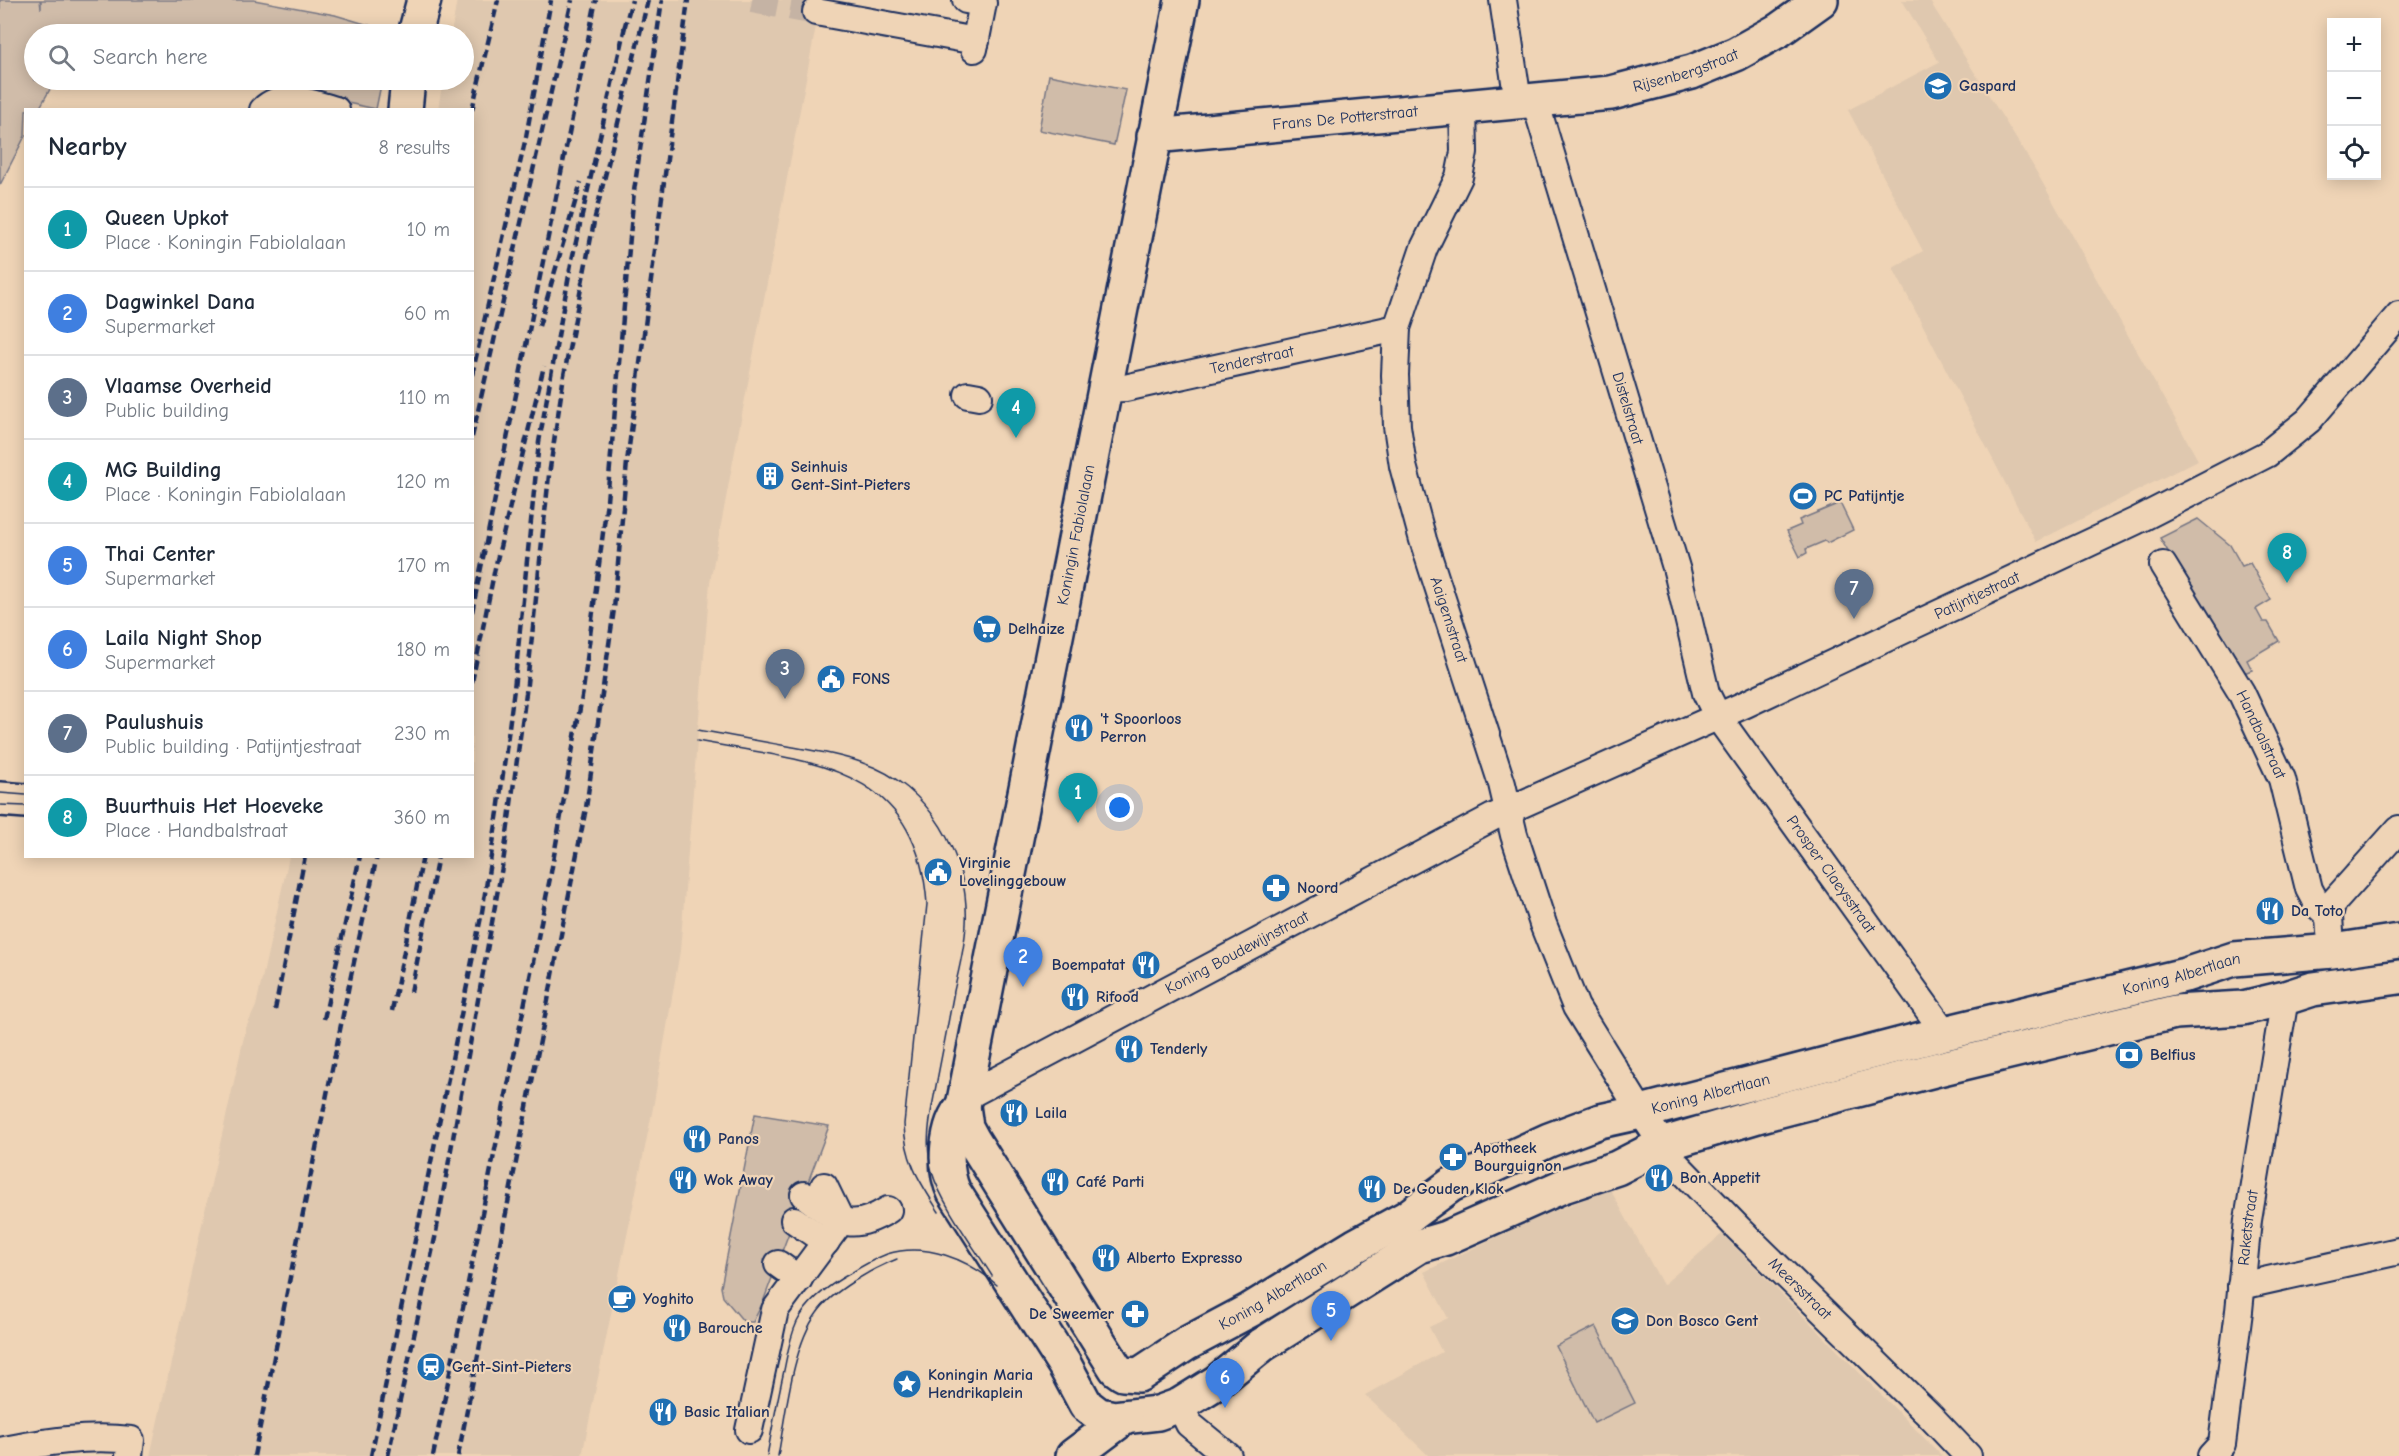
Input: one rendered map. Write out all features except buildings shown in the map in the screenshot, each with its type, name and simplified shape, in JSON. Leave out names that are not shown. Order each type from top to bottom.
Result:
[{"type":"street","points":[[418,24],[424,0]]},
{"type":"street","name":"Koningin Fabiolalaan","points":[[964,1101],[1182,0]]},
{"type":"street","points":[[1503,0],[1526,101]]},
{"type":"street","name":"Rijsenbergstraat","points":[[1526,101],[1611,93],[1692,72],[1736,54],[1779,30],[1821,0]]},
{"type":"street","points":[[816,12],[975,45],[975,2]]},
{"type":"street","points":[[405,108],[407,90]]},
{"type":"street","points":[[265,108],[274,101],[289,99],[327,108]]},
{"type":"street","name":"Frans De Potterstraat","points":[[1155,136],[1526,101]]},
{"type":"street","name":"Distelstraat","points":[[1526,101],[1677,571],[1706,693],[1718,717]]},
{"type":"street","name":"Aaigemstraat","points":[[1463,108],[1464,152],[1459,177],[1424,248],[1397,328],[1397,426],[1403,466],[1543,924],[1576,1007],[1641,1112]]},
{"type":"street","name":"Patijntjestraat","points":[[1509,810],[1718,717],[2136,521],[2267,454],[2309,420],[2399,315]]},
{"type":"street","name":"Tenderstraat","points":[[1105,389],[1125,388],[1397,328]]},
{"type":"street","name":"Handbalstraat","points":[[2163,566],[2241,692],[2282,779],[2309,889],[2318,906],[2329,916]]},
{"type":"street","name":"Prosper Claeysstraat","points":[[1718,717],[1945,1032]]},
{"type":"street","points":[[0,799],[24,801]]},
{"type":"street","name":"Koning Boudewijnstraat","points":[[964,1101],[1509,810]]},
{"type":"street","points":[[0,815],[24,816]]},
{"type":"street","points":[[2337,984],[2329,916],[2332,904],[2399,829]]},
{"type":"street","name":"Koning Albertlaan","points":[[964,1101],[966,1126],[1110,1362],[1123,1374],[1140,1374],[1186,1344],[1250,1310],[1406,1218],[1451,1185],[1549,1140],[1600,1121],[1945,1032],[2185,975],[2234,960],[2333,951],[2399,941]]},
{"type":"street","name":"Koning Albertlaan","points":[[1180,1405],[1217,1382],[1262,1345],[1419,1246],[1446,1238],[1563,1186],[1617,1168],[1664,1143],[1761,1114],[2175,1012],[2220,1011],[2285,998],[2313,988],[2399,977]]},
{"type":"street","name":"Raketstraat","points":[[2211,1456],[2222,1444],[2248,1220],[2285,998]]},
{"type":"street","points":[[964,1101],[955,1114],[948,1149],[947,1171],[954,1192],[1064,1364],[1086,1406],[1099,1415],[1125,1417],[1158,1413],[1180,1405],[1189,1424],[1228,1456]]},
{"type":"street","name":"Meersstraat","points":[[1641,1112],[1676,1164],[1968,1456]]},
{"type":"street","points":[[814,1190],[841,1221],[852,1224],[866,1221],[888,1210]]},
{"type":"street","points":[[794,1220],[826,1242]]},
{"type":"street","points":[[749,1430],[775,1310],[841,1221]]},
{"type":"street","points":[[2241,1286],[2399,1251]]},
{"type":"street","points":[[778,1264],[799,1279]]},
{"type":"street","points":[[1072,1456],[1125,1417]]},
{"type":"street","points":[[0,1450],[64,1439],[112,1438],[130,1448]]},
{"type":"shaded area","points":[[0,0],[40,0],[41,9],[41,0],[254,0],[335,15],[365,24],[24,24],[24,90],[49,90],[40,108],[24,108],[24,138],[0,185]]},
{"type":"shaded area","points":[[457,0],[821,0],[710,582],[680,951],[653,1108],[582,1456],[150,1456],[246,1028],[256,1006],[289,858],[474,858],[474,108],[438,108],[441,90],[474,90],[474,24],[453,24]]},
{"type":"shaded area","points":[[1902,0],[1929,0],[2032,164],[2198,460],[2036,542],[1893,268],[1923,251],[1848,110],[1939,62]]},
{"type":"shaded area","points":[[1049,75],[1126,90],[1114,145],[1039,130]]},
{"type":"shaded area","points":[[287,90],[380,90],[376,108]]},
{"type":"shaded area","points":[[1840,503],[1853,530],[1827,543],[1825,541],[1806,549],[1807,553],[1800,557],[1787,531],[1801,525],[1799,520]]},
{"type":"shaded area","points":[[2198,519],[2230,545],[2242,566],[2250,563],[2271,600],[2256,609],[2263,622],[2268,622],[2279,641],[2247,660],[2252,670],[2241,674],[2160,538]]},
{"type":"shaded area","points":[[755,1114],[829,1126],[763,1302],[753,1322],[744,1322],[723,1297],[721,1287]]},
{"type":"shaded area","name":"Don Bosco Gent","points":[[1610,1189],[1663,1285],[1722,1234],[1942,1456],[1429,1456],[1365,1395],[1442,1352],[1429,1327],[1448,1318],[1424,1272],[1530,1221]]},
{"type":"shaded area","points":[[1596,1326],[1635,1403],[1594,1423],[1556,1346]]},
{"type":"tunnel","points":[[752,0],[816,12]]},
{"type":"tram line","points":[[698,730],[845,757],[887,773],[908,788],[926,806],[953,849],[961,874],[966,924],[931,1115],[929,1156],[936,1184],[992,1276]]},
{"type":"tram line","points":[[697,741],[816,765],[850,778],[879,796],[902,822],[919,857],[927,904],[904,1124],[905,1137],[915,1171],[939,1212]]},
{"type":"tram line","points":[[0,793],[24,795]]},
{"type":"tram line","points":[[0,805],[24,806]]},
{"type":"tram line","points":[[767,1456],[794,1328],[807,1307],[827,1288],[882,1256],[917,1250],[946,1255],[960,1261],[997,1285]]},
{"type":"tram line","points":[[778,1456],[796,1362],[808,1327],[832,1297],[853,1282],[897,1259]]},
{"type":"railway","points":[[472,108],[498,0]]},
{"type":"railway","points":[[474,366],[526,137],[551,0]]},
{"type":"railway","points":[[474,428],[572,0]]},
{"type":"railway","points":[[474,602],[596,0]]},
{"type":"railway","points":[[624,29],[632,0]]},
{"type":"railway","points":[[388,1456],[435,1238],[504,856],[526,693],[549,475],[564,375],[595,217],[648,0]]},
{"type":"railway","points":[[433,1456],[550,878],[583,691],[607,501],[634,191],[662,0]]},
{"type":"railway","points":[[458,1456],[586,808],[614,609],[627,462],[688,0]]},
{"type":"railway","points":[[371,1456],[482,912],[514,689],[539,442],[571,264],[626,22]]},
{"type":"railway","points":[[539,326],[581,182]]},
{"type":"railway","points":[[474,672],[495,568],[544,366]]},
{"type":"railway","points":[[275,1010],[305,858]]},
{"type":"railway","points":[[324,1019],[360,858]]},
{"type":"railway","points":[[254,1456],[377,858]]},
{"type":"railway","points":[[392,1011],[423,858]]},
{"type":"railway","points":[[411,992],[438,858]]},
{"type":"place","name":"Gaspard","points":[[1938,86]]},
{"type":"place","name":"MG Building","points":[[1016,438]]},
{"type":"place","name":"Seinhuis Gent-Sint-Pieters","points":[[770,476]]},
{"type":"place","name":"PC Patijntje","points":[[1803,496]]},
{"type":"place","name":"Buurthuis Het Hoeveke","points":[[2287,583]]},
{"type":"place","name":"Paulushuis","points":[[1854,619]]},
{"type":"place","name":"Delhaize","points":[[987,629]]},
{"type":"place","name":"FONS","points":[[831,679]]},
{"type":"place","name":"Vlaamse Overheid","points":[[785,699]]},
{"type":"place","name":"'t Spoorloos Perron","points":[[1079,728]]},
{"type":"place","name":"Queen Upkot","points":[[1078,823]]},
{"type":"place","name":"Virginie Lovelinggebouw","points":[[938,872]]},
{"type":"place","name":"Noord","points":[[1276,888]]},
{"type":"place","name":"Da Toto","points":[[2270,911]]},
{"type":"place","name":"Boempatat","points":[[1146,965]]},
{"type":"place","name":"Dagwinkel Dana","points":[[1023,987]]},
{"type":"place","name":"Rifood","points":[[1075,997]]},
{"type":"place","name":"Tenderly","points":[[1129,1049]]},
{"type":"place","name":"Belfius","points":[[2129,1055]]},
{"type":"place","name":"Laila","points":[[1014,1113]]},
{"type":"place","name":"Panos","points":[[697,1139]]},
{"type":"place","name":"Apotheek Bourguignon","points":[[1453,1157]]},
{"type":"place","name":"Bon Appetit","points":[[1659,1178]]},
{"type":"place","name":"Wok Away","points":[[683,1180]]},
{"type":"place","name":"Café Parti","points":[[1055,1182]]},
{"type":"place","name":"De Gouden Klok","points":[[1372,1189]]},
{"type":"place","name":"Alberto Expresso","points":[[1106,1258]]},
{"type":"place","name":"Yoghito","points":[[622,1299]]},
{"type":"place","name":"De Sweemer","points":[[1135,1314]]},
{"type":"place","name":"Don Bosco Gent","points":[[1625,1321]]},
{"type":"place","name":"Barouche","points":[[677,1328]]},
{"type":"place","name":"Thai Center","points":[[1331,1341]]},
{"type":"place","name":"Gent-Sint-Pieters","points":[[431,1367]]},
{"type":"place","name":"Koningin Maria Hendrikaplein","points":[[907,1384]]},
{"type":"place","name":"Laila Night Shop","points":[[1225,1408]]},
{"type":"place","name":"Basic Italian","points":[[663,1412]]}]
